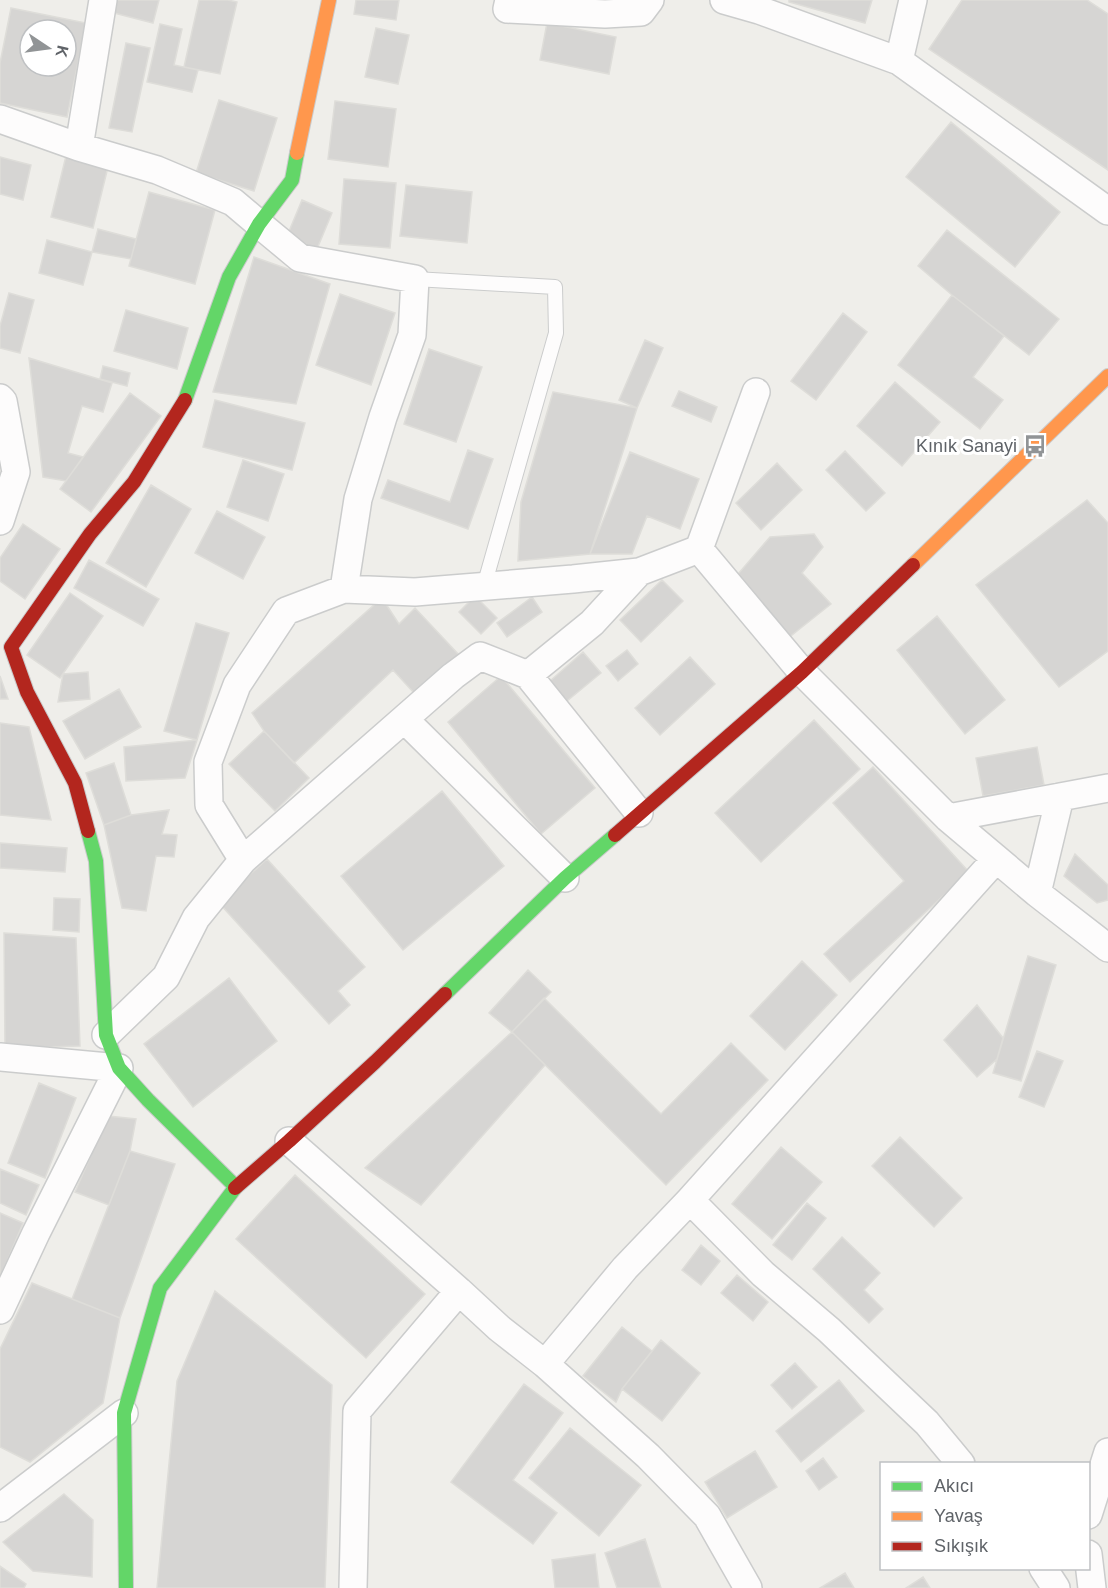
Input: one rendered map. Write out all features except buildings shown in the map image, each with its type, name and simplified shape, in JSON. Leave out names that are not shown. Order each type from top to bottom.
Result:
[{"type":"main road","points":[[236,1187],[119,1068],[106,1035],[96,861],[75,783],[27,692],[6,640],[43,603],[90,534],[134,482],[188,396],[229,277],[259,225],[292,180],[329,0]]},
{"type":"main road","points":[[126,1588],[124,1413],[160,1288],[236,1187],[375,1062],[565,878],[802,672],[1108,376]]},
{"type":"street","points":[[79,147],[103,0]]},
{"type":"street","points":[[509,0],[507,9],[605,14],[641,12],[650,0]]},
{"type":"street","points":[[724,0],[759,10],[899,62],[1108,211]]},
{"type":"street","points":[[899,62],[913,0]]},
{"type":"street","points":[[0,119],[79,147],[157,170],[233,202],[300,258],[415,279],[412,334],[382,417],[358,499],[344,590]]},
{"type":"street","points":[[243,860],[209,805],[208,762],[237,686],[286,611],[344,590],[415,592],[639,572],[699,549],[756,392]]},
{"type":"street","points":[[0,398],[3,401],[16,472],[0,521]]},
{"type":"street","points":[[699,549],[802,672],[948,818],[1037,893],[1108,948]]},
{"type":"street","points":[[528,675],[592,622],[639,572]]},
{"type":"street","points":[[106,1035],[165,977],[196,918],[243,860],[453,676],[480,656],[528,675],[639,813]]},
{"type":"street","points":[[404,720],[565,878]]},
{"type":"street","points":[[948,818],[1108,788]]},
{"type":"street","points":[[1037,893],[1060,797]]},
{"type":"street","points":[[545,1364],[626,1269],[996,859]]},
{"type":"street","points":[[0,1057],[119,1068],[0,1310]]},
{"type":"street","points":[[289,1141],[499,1328],[545,1364],[648,1456],[707,1516],[748,1588]]},
{"type":"street","points":[[690,1200],[763,1274],[829,1330],[927,1424],[959,1462]]},
{"type":"street","points":[[352,1588],[357,1411],[459,1291]]},
{"type":"street","points":[[0,1508],[124,1413]]},
{"type":"street","points":[[1090,1512],[1108,1452]]},
{"type":"street","points":[[1090,1565],[1092,1588]]},
{"type":"street","points":[[1043,1570],[1056,1588]]},
{"type":"lane","points":[[415,279],[555,286],[556,333],[484,586]]},
{"type":"traffic: fast","points":[[185,400],[229,277],[259,224],[292,180],[297,153]]},
{"type":"traffic: fast","points":[[88,831],[96,861],[106,1035],[119,1068],[236,1187]]},
{"type":"traffic: fast","points":[[445,994],[565,878],[615,835]]},
{"type":"traffic: fast","points":[[126,1588],[124,1413],[160,1288],[235,1188]]},
{"type":"traffic: slow","points":[[297,153],[329,0]]},
{"type":"traffic: slow","points":[[913,565],[1108,376]]},
{"type":"traffic: jam","points":[[88,831],[75,783],[27,692],[11,647],[90,534],[134,482],[185,400]]},
{"type":"traffic: jam","points":[[615,835],[802,672],[913,565]]},
{"type":"traffic: jam","points":[[235,1188],[375,1062],[445,994]]},
{"type":"place","name":"Kınık Sanayi","points":[[1035,446]]}]
